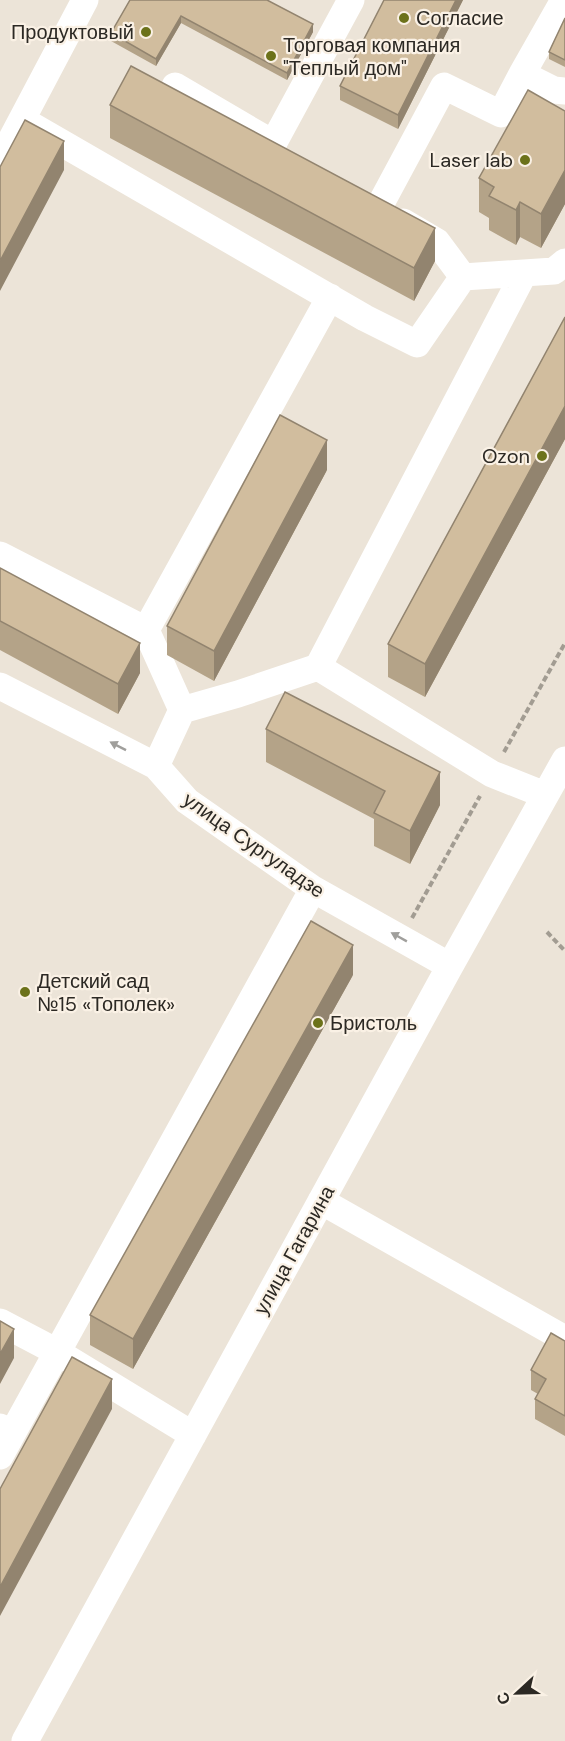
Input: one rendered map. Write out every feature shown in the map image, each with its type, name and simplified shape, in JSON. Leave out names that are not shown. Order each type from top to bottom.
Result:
[{"type":"street","points":[[85,0],[8,137],[330,297],[417,344],[463,277]]},
{"type":"street","points":[[175,86],[282,150],[351,0]]},
{"type":"street","points":[[463,277],[437,242],[370,202],[444,86],[501,114],[564,0]]},
{"type":"street","points":[[522,74],[554,90],[565,91]]},
{"type":"street","points":[[463,277],[554,271],[565,262]]},
{"type":"street","points":[[182,710],[318,667],[524,273]]},
{"type":"street","points":[[146,630],[330,297]]},
{"type":"street","points":[[0,555],[146,630],[182,710],[156,766]]},
{"type":"street","points":[[318,667],[492,774],[545,795]]},
{"type":"street","name":"улица Сургуладзе","points":[[0,686],[156,766],[187,801],[313,889],[450,966]]},
{"type":"street","name":"улица Гагарина","points":[[25,1741],[565,760]]},
{"type":"street","points":[[4,1439],[57,1352],[313,889]]},
{"type":"street","points":[[321,1201],[565,1339]]},
{"type":"street","points":[[0,1322],[57,1352],[193,1435]]},
{"type":"path","points":[[547,932],[565,951]]},
{"type":"building","name":"Торговая компания \"Теплый дом\"","points":[[130,0],[267,0],[313,24],[287,73],[181,16],[156,59],[111,33]]},
{"type":"building","points":[[384,0],[456,0],[398,115],[340,86]]},
{"type":"building","points":[[565,18],[565,60],[549,52]]},
{"type":"building","points":[[131,66],[435,228],[414,268],[110,105]]},
{"type":"building","points":[[528,90],[565,111],[565,170],[541,214],[520,202],[516,210],[489,196],[494,187],[479,178]]},
{"type":"building","points":[[25,120],[64,141],[0,261],[0,167]]},
{"type":"building","points":[[565,317],[565,406],[425,664],[388,644]]},
{"type":"building","points":[[280,415],[327,440],[214,651],[167,626]]},
{"type":"building","points":[[0,568],[140,643],[118,684],[0,621]]},
{"type":"building","points":[[285,692],[440,772],[410,831],[374,813],[385,791],[266,729]]},
{"type":"building","points":[[311,921],[353,945],[133,1339],[90,1315]]},
{"type":"building","points":[[0,1321],[14,1329],[0,1354]]},
{"type":"building","points":[[551,1333],[565,1341],[565,1416],[535,1399],[546,1379],[531,1370]]},
{"type":"building","points":[[72,1357],[112,1379],[0,1587],[0,1489]]},
{"type":"place","name":"Согласие","points":[[404,18]]},
{"type":"place","name":"Продуктовый","points":[[146,32]]},
{"type":"place","name":"Торговая компания \"Теплый дом\"","points":[[271,56]]},
{"type":"place","name":"Laser lab","points":[[525,160]]},
{"type":"place","name":"Ozon","points":[[542,456]]},
{"type":"place","name":"Детский сад №15 «Тополек»","points":[[25,992]]},
{"type":"place","name":"Бристоль","points":[[318,1023]]}]
